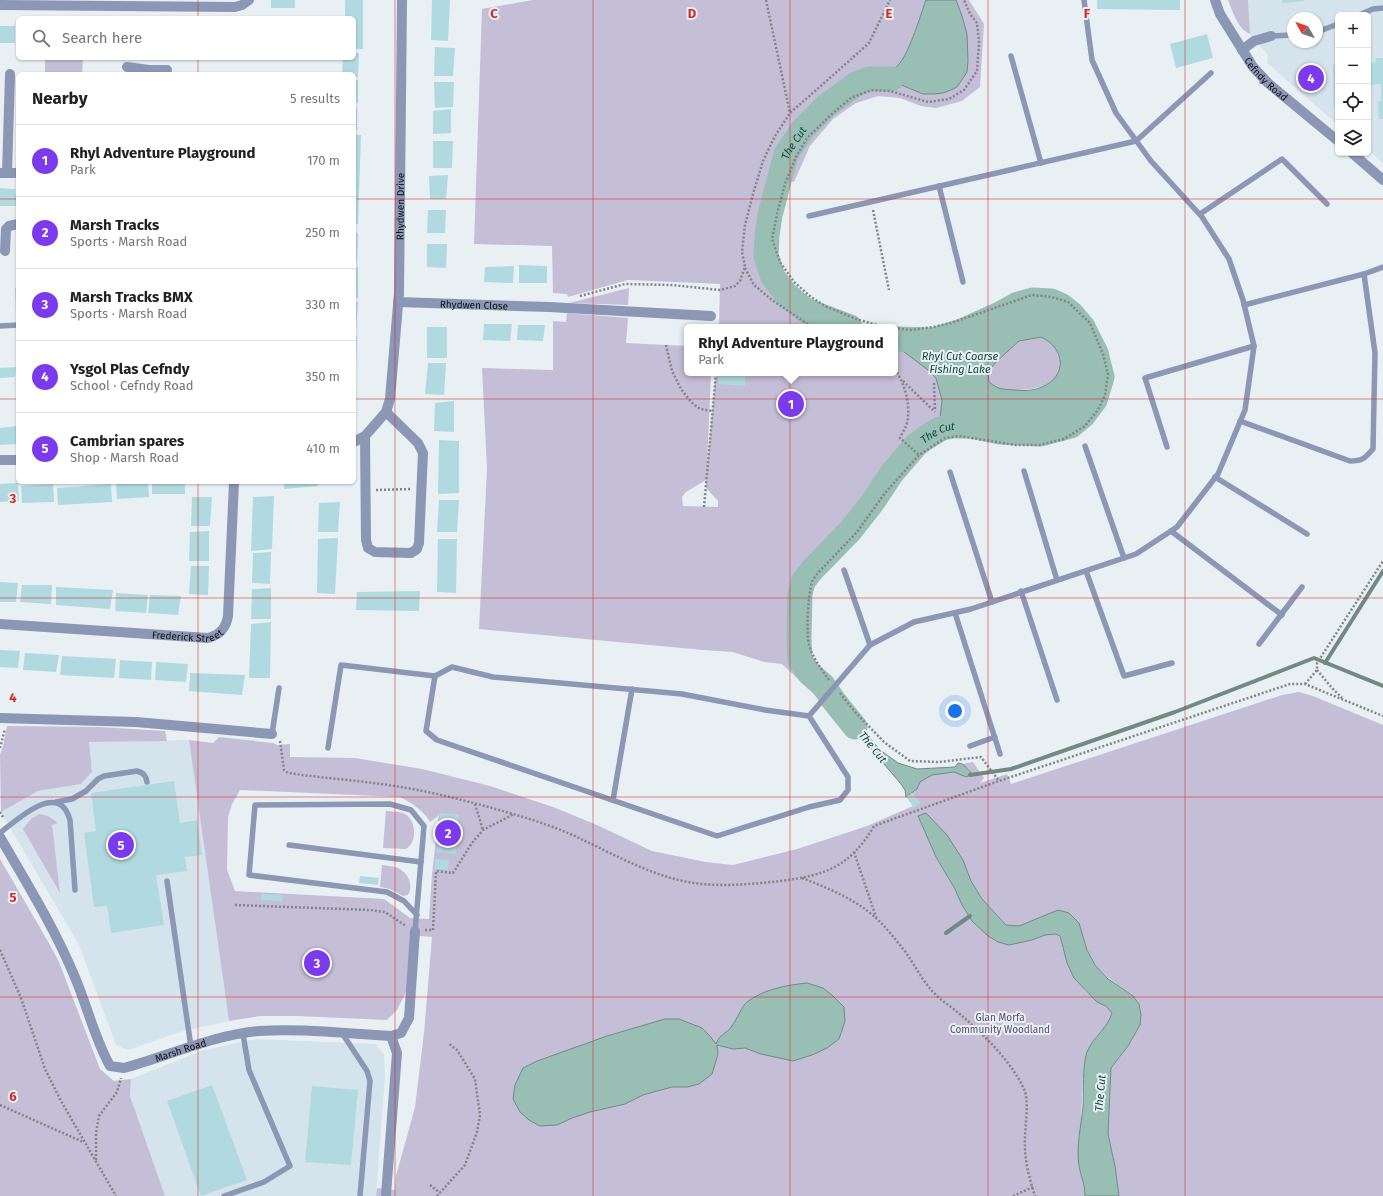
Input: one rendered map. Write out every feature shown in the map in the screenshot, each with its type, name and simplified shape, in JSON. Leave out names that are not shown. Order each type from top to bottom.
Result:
[{"type":"street","name":"Rhydwen Drive","points":[[356,441],[365,436],[386,412],[390,399],[398,302],[402,0]]},
{"type":"street","name":"Cefndy Road","points":[[1215,0],[1220,14],[1252,66],[1268,83],[1335,139]]},
{"type":"street","points":[[0,5],[235,8],[248,1]]},
{"type":"street","points":[[1242,50],[1254,41],[1271,36]]},
{"type":"street","points":[[127,67],[148,72],[167,70]]},
{"type":"street","points":[[10,74],[13,128],[4,173],[16,173]]},
{"type":"street","points":[[1355,156],[1383,180]]},
{"type":"street","points":[[5,251],[6,229],[9,226],[16,224]]},
{"type":"street","name":"Rhydwen Close","points":[[398,302],[549,307],[711,316]]},
{"type":"street","points":[[365,436],[366,540],[368,548],[375,552],[411,553],[417,549],[419,542],[423,453],[418,442],[386,412]]},
{"type":"street","points":[[0,460],[16,460]]},
{"type":"street","name":"Frederick Street","points":[[0,624],[208,638],[218,635],[227,624],[228,616],[234,484]]},
{"type":"street","points":[[0,718],[136,722],[272,734]]},
{"type":"street","points":[[0,837],[59,941],[75,977],[101,1050],[110,1066],[124,1068]]},
{"type":"street","points":[[386,1195],[397,1053],[391,1036],[401,1033],[409,1018],[415,931]]},
{"type":"street","name":"Marsh Road","points":[[124,1068],[222,1037],[260,1031],[391,1036]]},
{"type":"lane","points":[[809,716],[870,645],[914,622],[955,613],[992,602],[1136,554],[1177,527],[1218,474],[1245,410],[1254,346],[1244,305],[1229,259],[1200,214],[1151,161],[1116,114],[1092,60],[1084,0]]},
{"type":"lane","points":[[1366,12],[1373,9],[1383,8]]},
{"type":"lane","points":[[1323,30],[1335,25]]},
{"type":"lane","points":[[1271,36],[1287,35]]},
{"type":"lane","points":[[1011,56],[1041,163]]},
{"type":"lane","points":[[809,216],[1136,141],[1210,73]]},
{"type":"lane","points":[[1200,214],[1282,158],[1327,204]]},
{"type":"lane","points":[[939,186],[963,282]]},
{"type":"lane","points":[[1244,305],[1383,268]]},
{"type":"lane","points":[[1240,420],[1350,461],[1360,461],[1373,449],[1375,353],[1364,274]]},
{"type":"lane","points":[[0,326],[16,325]]},
{"type":"lane","points":[[1167,447],[1145,378],[1254,346]]},
{"type":"lane","points":[[1084,446],[1124,558]]},
{"type":"lane","points":[[1024,471],[1057,580]]},
{"type":"lane","points":[[950,472],[992,602]]},
{"type":"lane","points":[[1215,477],[1308,534]]},
{"type":"lane","points":[[1171,531],[1282,615]]},
{"type":"lane","points":[[844,570],[870,645]]},
{"type":"lane","points":[[1086,571],[1124,676],[1172,663]]},
{"type":"lane","points":[[1259,644],[1302,587]]},
{"type":"lane","points":[[1022,591],[1057,700]]},
{"type":"lane","points":[[955,613],[1000,754]]},
{"type":"lane","points":[[328,748],[341,665],[435,676],[452,668],[493,677],[682,694],[765,710],[809,716],[848,777],[848,790],[840,800],[717,836],[437,740],[426,731],[435,676]]},
{"type":"lane","points":[[272,734],[279,688]]},
{"type":"lane","points":[[613,800],[632,689]]},
{"type":"lane","points":[[970,746],[995,737]]},
{"type":"lane","points":[[0,832],[38,805],[72,798],[86,791],[98,779],[104,776],[137,771],[142,772],[146,777],[147,782]]},
{"type":"lane","points":[[55,802],[63,806],[68,811],[75,890]]},
{"type":"lane","points":[[415,931],[417,915],[424,826],[411,810],[390,804],[254,805],[249,875],[387,892],[404,901],[417,915]]},
{"type":"lane","points":[[289,844],[421,862]]},
{"type":"lane","points":[[167,881],[191,1048]]},
{"type":"lane","points":[[342,1033],[367,1071],[370,1081],[360,1196]]},
{"type":"lane","points":[[224,1196],[264,1182],[290,1166],[249,1070],[243,1034]]},
{"type":"path","points":[[766,0],[790,113]]},
{"type":"path","points":[[808,324],[754,286],[745,267],[742,252],[753,194],[763,161],[775,136],[790,113],[869,43],[890,0]]},
{"type":"path","points":[[874,324],[856,319],[825,306],[811,297],[794,282],[780,262],[772,239],[785,184],[796,156],[807,138],[851,98],[871,90],[890,91],[928,102],[949,99],[964,90],[977,71],[979,42],[977,23],[970,14],[964,0]]},
{"type":"path","points":[[871,202],[889,290]]},
{"type":"path","points":[[577,297],[625,284],[672,285],[720,290],[735,286],[740,281],[745,267]]},
{"type":"path","points":[[898,328],[909,330],[951,323],[1032,295],[1052,297],[1068,302],[1090,323],[1103,354],[1108,374],[1106,395],[1098,410],[1085,426],[1064,439],[1039,445],[1016,445],[959,436],[945,438],[919,455],[900,438],[907,424],[908,403],[903,381]]},
{"type":"path","points":[[666,345],[672,371],[681,389],[690,402],[700,409],[712,412]]},
{"type":"path","points":[[898,374],[903,381],[935,412],[934,383]]},
{"type":"path","points":[[704,507],[716,376]]},
{"type":"path","points":[[365,490],[421,489]]},
{"type":"path","points":[[1345,700],[1332,688],[1317,670],[1317,663],[1383,561]]},
{"type":"path","points":[[1305,684],[1317,670]]},
{"type":"path","points":[[272,734],[281,742],[284,770],[288,773],[390,785],[475,804],[549,825],[620,859],[672,878],[693,883],[742,885],[822,874],[841,865],[864,842],[874,826],[999,780],[1290,684],[1305,684],[1383,716]]},
{"type":"path","points":[[981,757],[999,780]]},
{"type":"path","points":[[475,804],[483,830]]},
{"type":"path","points":[[0,812],[9,826]]},
{"type":"path","points":[[235,905],[385,912],[415,931],[433,930],[436,872],[453,873],[472,843],[483,830],[514,814]]},
{"type":"path","points":[[854,852],[876,918]]},
{"type":"path","points":[[801,878],[851,899],[876,918],[907,955],[924,982],[937,996],[982,1034],[999,1052],[1013,1071],[1024,1089],[1027,1104],[1025,1148],[1028,1172],[1035,1196]]},
{"type":"path","points":[[0,950],[21,998],[45,1069],[60,1101],[116,1196]]},
{"type":"path","points":[[430,1185],[438,1195],[465,1165],[477,1132],[480,1115],[475,1079],[457,1050],[448,1043]]},
{"type":"path","points":[[96,1161],[96,1133],[99,1116],[117,1092],[124,1068]]},
{"type":"path","points":[[0,1105],[84,1142]]},
{"type":"path","points":[[1013,1196],[1033,1187]]},
{"type":"shaded area","points":[[1248,0],[1383,0],[1383,163],[1371,153],[1371,12],[1335,12],[1335,122],[1267,63],[1268,55],[1250,34]]},
{"type":"shaded area","points":[[189,740],[229,1021],[183,1031],[128,1050],[116,1045],[79,945],[1,812],[38,791],[81,784],[92,772],[89,742]]},
{"type":"shaded area","points":[[256,1039],[376,1044],[384,1055],[385,1076],[376,1196],[165,1196],[130,1096],[131,1079],[201,1051]]},
{"type":"green space","points":[[533,0],[969,0],[984,24],[980,87],[962,101],[936,108],[921,106],[900,98],[878,96],[856,103],[833,119],[810,146],[794,182],[774,179],[764,214],[760,239],[760,247],[764,265],[769,278],[776,289],[784,298],[803,312],[831,324],[719,324],[720,284],[628,280],[568,297],[567,294],[553,293],[552,246],[474,244],[482,9]]},
{"type":"green space","points":[[1228,0],[1248,0],[1250,34],[1239,24]]},
{"type":"green space","points":[[45,60],[83,60],[82,72],[45,72]]},
{"type":"green space","points":[[629,288],[628,305],[569,303]]},
{"type":"green space","points":[[567,313],[628,318],[626,343],[684,346],[684,376],[711,376],[707,466],[716,376],[898,376],[898,347],[936,378],[942,400],[940,419],[934,428],[921,436],[896,460],[847,525],[805,570],[797,586],[794,654],[802,672],[822,691],[816,696],[782,664],[764,662],[733,652],[479,629],[487,469],[482,368],[553,370],[553,321],[566,322]],"holes":[[[706,480],[706,488],[718,501],[718,507],[683,506],[682,497],[686,492]]]},
{"type":"green space","points":[[1041,337],[1054,345],[1058,351],[1060,359],[1060,368],[1057,376],[1052,381],[1037,388],[1028,390],[998,388],[991,384],[988,379],[988,372],[995,363],[1019,341]]},
{"type":"green space","name":"Glan Morfa Community Woodland","points":[[1299,692],[1313,696],[1383,725],[1383,1196],[1119,1196],[1115,1166],[1108,1134],[1111,1068],[1128,1046],[1140,1025],[1132,994],[1112,981],[1095,965],[1086,948],[1079,923],[1034,921],[1018,926],[1006,925],[982,899],[926,813],[918,817],[936,857],[972,921],[988,936],[1032,940],[1045,934],[1055,934],[1060,937],[1063,950],[1085,990],[1097,1002],[1106,1006],[1112,1013],[1110,1021],[1096,1037],[1087,1052],[1083,1077],[1079,1166],[1085,1188],[1085,1196],[376,1196],[377,1188],[395,1190],[396,1176],[415,1107],[424,1033],[432,937],[410,935],[406,992],[397,1010],[387,1020],[260,1016],[229,1021],[189,740],[213,743],[219,737],[273,743],[277,745],[290,744],[290,757],[355,758],[422,769],[490,786],[553,807],[597,825],[652,851],[706,862],[733,865],[797,849],[840,835],[867,826],[920,803],[912,793],[917,789],[920,782],[932,775],[954,772],[966,777],[972,774],[967,767],[962,764],[973,762],[984,778],[980,783],[1007,774],[1011,784],[1282,695]],"holes":[[[240,790],[400,797],[417,808],[430,822],[438,816],[439,813],[432,874],[429,919],[410,918],[384,899],[235,891],[227,870],[228,817],[232,804]]]},
{"type":"green space","points":[[7,726],[100,727],[165,731],[167,741],[89,742],[92,772],[81,784],[38,791],[1,812],[0,755]]},
{"type":"green space","points":[[386,811],[403,813],[409,817],[412,822],[414,837],[410,846],[406,849],[383,848]]},
{"type":"green space","points":[[40,814],[48,816],[58,823],[52,825],[60,893],[23,829],[32,818]]},
{"type":"green space","points":[[0,859],[59,962],[100,1069],[114,1081],[131,1079],[130,1096],[165,1196],[0,1196]]},
{"type":"green space","points":[[382,865],[398,868],[405,873],[410,883],[410,891],[408,895],[403,896],[390,889],[380,887]]},
{"type":"water","points":[[926,0],[956,0],[962,16],[967,34],[968,61],[967,72],[957,87],[943,93],[923,94],[899,84],[874,84],[861,87],[835,99],[865,78],[889,71],[900,63],[909,47]]},
{"type":"water","name":"Rhyl Cut Coarse Fishing Lake","points":[[1033,300],[1051,301],[1062,306],[1072,314],[1083,327],[1096,353],[1102,377],[1095,400],[1083,416],[1071,426],[1041,434],[1000,432],[971,426],[951,426],[940,429],[927,437],[940,419],[942,400],[936,378],[898,347],[898,339],[933,340],[962,331],[1018,304]],"holes":[[[1041,337],[1055,348],[1059,355],[1059,369],[1056,376],[1042,387],[1025,391],[1001,389],[989,382],[988,372],[995,363],[1019,341]]]},
{"type":"water","points":[[837,699],[880,750],[898,763],[917,769],[955,767],[958,763],[965,766],[973,774],[966,777],[954,772],[932,775],[920,782],[917,789],[906,797],[905,790],[901,784],[832,703]]},
{"type":"water","points":[[926,813],[947,835],[963,860],[971,881],[982,899],[1006,925],[1019,926],[1058,910],[1069,913],[1079,923],[1087,950],[1095,965],[1108,979],[1132,995],[1139,1004],[1141,1015],[1140,1025],[1128,1046],[1111,1068],[1108,1134],[1115,1166],[1119,1196],[1085,1196],[1078,1159],[1078,1144],[1083,1107],[1085,1058],[1093,1042],[1107,1023],[1112,1013],[1106,1006],[1097,1002],[1074,978],[1067,963],[1060,936],[1055,934],[1045,935],[1032,940],[1009,945],[998,942],[988,936],[972,921],[936,857],[918,816]]},
{"type":"water","points":[[807,983],[823,988],[844,1007],[845,1021],[839,1039],[827,1048],[812,1055],[793,1061],[761,1054],[745,1048],[733,1049],[717,1045],[718,1054],[712,1074],[699,1084],[687,1087],[672,1087],[643,1095],[625,1104],[590,1112],[557,1125],[540,1126],[529,1120],[520,1112],[513,1099],[515,1085],[523,1068],[537,1061],[607,1036],[665,1019],[679,1019],[702,1028],[716,1044],[719,1038],[732,1026],[747,1002],[776,988]]},
{"type":"building","points":[[271,0],[295,0],[295,8],[271,8]]},
{"type":"building","points":[[345,0],[363,0],[363,49],[356,49],[356,16],[345,16]]},
{"type":"building","points":[[432,0],[450,0],[448,41],[431,40]]},
{"type":"building","points":[[1097,0],[1180,0],[1180,10],[1097,9]]},
{"type":"building","points":[[1282,0],[1304,0],[1304,1],[1282,3]]},
{"type":"building","points":[[0,26],[15,26],[15,43],[0,43]]},
{"type":"building","points":[[1207,34],[1213,58],[1176,68],[1170,44]]},
{"type":"building","points":[[435,47],[455,48],[453,76],[434,76]]},
{"type":"building","points":[[356,53],[359,53],[358,77],[356,77],[356,72],[342,72],[343,60],[356,60]]},
{"type":"building","points":[[1376,58],[1383,58],[1383,119],[1379,119],[1378,101],[1381,101],[1381,84],[1371,85],[1371,63],[1375,63]]},
{"type":"building","points":[[1333,65],[1335,65],[1335,108]]},
{"type":"building","points":[[356,80],[358,80],[358,103],[356,103]]},
{"type":"building","points":[[434,82],[454,82],[453,107],[435,108]]},
{"type":"building","points":[[356,108],[357,108],[356,130]]},
{"type":"building","points":[[451,109],[451,133],[433,134],[433,111]]},
{"type":"building","points":[[356,135],[361,135],[358,224],[356,224]]},
{"type":"building","points":[[433,141],[453,141],[452,168],[433,168]]},
{"type":"building","points":[[448,175],[446,199],[430,199],[429,176]]},
{"type":"building","points":[[0,188],[15,189],[16,206],[0,206]]},
{"type":"building","points":[[428,210],[446,210],[445,233],[427,233]]},
{"type":"building","points":[[356,233],[358,233],[357,262]]},
{"type":"building","points":[[427,244],[447,244],[446,268],[427,267]]},
{"type":"building","points":[[519,265],[547,266],[547,283],[519,283]]},
{"type":"building","points":[[514,266],[513,283],[484,282],[485,267]]},
{"type":"building","points":[[356,267],[358,267],[358,298],[356,298]]},
{"type":"building","points":[[15,288],[16,288],[16,314]]},
{"type":"building","points":[[356,302],[358,302],[356,330]]},
{"type":"building","points":[[484,324],[512,324],[510,341],[483,340]]},
{"type":"building","points":[[518,325],[545,325],[543,341],[517,340]]},
{"type":"building","points":[[427,327],[447,327],[447,358],[427,358]]},
{"type":"building","points":[[356,336],[357,336],[356,365]]},
{"type":"building","points":[[428,363],[446,363],[444,395],[425,394]]},
{"type":"building","points":[[16,367],[15,377],[0,378],[0,368]]},
{"type":"building","points":[[719,376],[746,376],[745,386],[718,384]]},
{"type":"building","points":[[454,401],[454,432],[434,431],[435,403]]},
{"type":"building","points":[[16,426],[16,444],[0,445],[0,428]]},
{"type":"building","points":[[439,440],[459,441],[459,493],[438,494]]},
{"type":"building","points":[[0,484],[18,484],[19,501],[0,502]]},
{"type":"building","points":[[53,484],[54,502],[22,503],[21,486]]},
{"type":"building","points":[[111,484],[112,502],[58,505],[57,488]]},
{"type":"building","points":[[116,484],[148,484],[149,497],[117,499]]},
{"type":"building","points":[[152,484],[185,484],[185,494],[152,494]]},
{"type":"building","points":[[284,484],[318,484],[318,486],[284,489]]},
{"type":"building","points":[[274,496],[272,549],[251,551],[253,497]]},
{"type":"building","points":[[192,497],[212,497],[210,526],[191,526]]},
{"type":"building","points":[[439,500],[459,500],[457,532],[437,532]]},
{"type":"building","points":[[340,502],[338,532],[318,532],[319,503]]},
{"type":"building","points":[[209,531],[209,561],[189,561],[190,532]]},
{"type":"building","points":[[338,538],[335,594],[317,593],[318,539]]},
{"type":"building","points":[[438,539],[457,539],[456,593],[437,592]]},
{"type":"building","points":[[271,552],[270,584],[252,583],[253,553]]},
{"type":"building","points":[[191,566],[209,566],[208,595],[189,594]]},
{"type":"building","points":[[0,582],[18,583],[16,602],[0,602]]},
{"type":"building","points":[[22,585],[52,585],[51,604],[20,602]]},
{"type":"building","points":[[56,587],[113,590],[110,609],[56,605]]},
{"type":"building","points":[[271,588],[271,619],[251,619],[252,589]]},
{"type":"building","points":[[420,591],[419,611],[356,610],[357,592]]},
{"type":"building","points":[[116,593],[148,595],[146,613],[115,611]]},
{"type":"building","points":[[150,595],[181,596],[178,615],[148,613]]},
{"type":"building","points":[[271,622],[270,678],[249,678],[251,624]]},
{"type":"building","points":[[0,650],[20,651],[18,668],[0,667]]},
{"type":"building","points":[[25,653],[59,655],[56,672],[23,670]]},
{"type":"building","points":[[62,656],[116,659],[114,678],[60,675]]},
{"type":"building","points":[[120,660],[152,662],[151,680],[119,678]]},
{"type":"building","points":[[156,662],[188,664],[186,682],[155,680]]},
{"type":"building","points":[[190,673],[245,675],[242,695],[189,691]]},
{"type":"building","points":[[174,781],[180,823],[197,820],[202,855],[185,857],[187,871],[156,875],[164,925],[111,933],[107,906],[94,907],[84,833],[96,831],[91,793]]},
{"type":"building","points":[[912,793],[920,803],[914,808],[906,797]]},
{"type":"building","points":[[440,813],[459,814],[456,854],[437,852]]},
{"type":"building","points":[[435,859],[449,860],[448,870],[435,869]]},
{"type":"building","points":[[360,876],[379,878],[378,885],[359,883]]},
{"type":"building","points":[[261,894],[283,895],[282,901],[261,900]]},
{"type":"building","points":[[212,1085],[247,1180],[201,1196],[167,1101]]},
{"type":"building","points":[[312,1086],[358,1090],[351,1165],[305,1162]]},
{"type":"waterway","name":"The Cut","points":[[842,324],[805,310],[786,294],[773,277],[766,256],[770,215],[786,154],[803,129],[826,106],[856,84],[869,79],[891,79]]},
{"type":"waterway","name":"The Cut","points":[[855,727],[823,685],[809,673],[800,660],[800,594],[803,582],[811,571],[850,531],[872,503],[892,473],[916,445],[927,437],[940,429],[951,426],[971,426],[1000,432],[1041,434],[1071,426],[1083,416],[1095,400],[1102,377],[1096,353],[1083,327],[1072,314],[1062,306],[1051,301],[1033,300],[1018,304],[962,331],[933,340],[898,339]]},
{"type":"waterway","points":[[1325,663],[1383,571]]},
{"type":"waterway","points":[[970,775],[1011,769],[1175,712],[1314,658],[1383,686]]},
{"type":"waterway","points":[[946,933],[970,916]]},
{"type":"place","name":"Ysgol Plas Cefndy","points":[[1311,78]]},
{"type":"place","name":"Rhyl Adventure Playground","points":[[791,404]]},
{"type":"place","name":"Marsh Tracks","points":[[448,833]]},
{"type":"place","name":"Cambrian spares","points":[[121,845]]},
{"type":"place","name":"Marsh Tracks BMX","points":[[317,963]]}]
